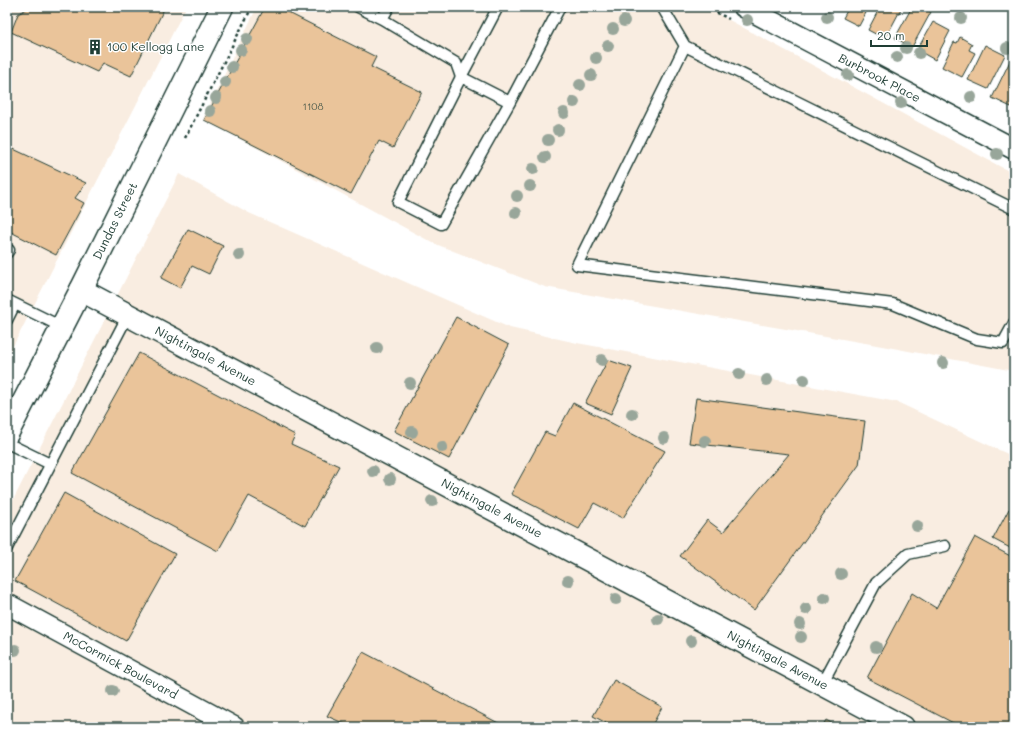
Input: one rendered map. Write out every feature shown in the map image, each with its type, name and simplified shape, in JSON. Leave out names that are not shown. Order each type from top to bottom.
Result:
[{"type":"street","name":"Dundas Street","points":[[7,434],[222,7]]},
{"type":"street","name":"Burbrook Place","points":[[744,7],[1014,149]]},
{"type":"street","name":"Nightingale Avenue","points":[[80,290],[903,727]]},
{"type":"street","name":"McCormick Boulevard","points":[[7,604],[234,727]]},
{"type":"lane","points":[[358,7],[382,19],[456,63],[461,77],[510,102]]},
{"type":"lane","points":[[382,19],[389,7]]},
{"type":"lane","points":[[498,7],[398,202],[441,224],[510,102],[560,7]]},
{"type":"lane","points":[[662,7],[685,46],[1014,209]]},
{"type":"lane","points":[[685,46],[577,264],[893,304],[977,339],[1003,343],[1014,323]]},
{"type":"lane","points":[[7,248],[9,250],[7,253]]},
{"type":"lane","points":[[7,320],[11,302],[62,327]]},
{"type":"lane","points":[[7,548],[128,315]]},
{"type":"lane","points":[[7,443],[50,464]]},
{"type":"lane","points":[[822,684],[876,583],[908,554],[945,546]]},
{"type":"path","points":[[185,138],[252,7]]},
{"type":"shaded area","points":[[7,7],[186,7],[7,358]]},
{"type":"shaded area","points":[[257,7],[705,7],[1014,174],[1014,371],[882,346],[545,287],[433,243],[203,119]]},
{"type":"shaded area","points":[[179,174],[249,213],[510,328],[577,343],[897,402],[1014,457],[1014,727],[7,727],[7,512]]},
{"type":"building","name":"100 Kellogg Lane","points":[[30,7],[165,7],[131,76],[103,63],[97,72],[11,32],[18,14]]},
{"type":"building","points":[[265,7],[277,7],[376,57],[371,67],[422,92],[393,148],[379,141],[351,194],[204,120]]},
{"type":"building","points":[[849,7],[869,7],[859,26],[843,18]]},
{"type":"building","points":[[880,7],[902,7],[885,39],[868,30]]},
{"type":"building","points":[[912,7],[922,7],[931,12],[912,47],[895,38]]},
{"type":"building","points":[[933,22],[950,31],[935,60],[917,50]]},
{"type":"building","points":[[960,37],[972,44],[969,50],[975,53],[962,77],[942,67],[954,42],[957,43]]},
{"type":"building","points":[[985,45],[1005,55],[988,89],[968,80]]},
{"type":"building","points":[[1010,61],[1014,63],[1014,101],[1011,107],[992,98]]},
{"type":"building","points":[[7,146],[86,183],[75,198],[84,203],[56,255],[7,230]]},
{"type":"building","points":[[188,229],[223,246],[209,274],[192,266],[180,288],[161,278]]},
{"type":"building","points":[[456,317],[509,345],[449,459],[394,431]]},
{"type":"building","points":[[139,353],[295,435],[291,444],[339,466],[305,526],[249,496],[218,551],[72,473]]},
{"type":"building","points":[[608,360],[632,368],[611,414],[585,403]]},
{"type":"building","points":[[696,398],[865,421],[859,465],[754,610],[680,556],[707,520],[723,532],[789,454],[689,443]]},
{"type":"building","points":[[573,403],[665,451],[623,518],[594,503],[579,529],[511,494],[545,432],[555,436]]},
{"type":"building","points":[[64,493],[175,554],[126,641],[15,581]]},
{"type":"building","points":[[1009,509],[1014,512],[1014,550],[993,539]]},
{"type":"building","points":[[975,537],[1014,558],[1014,727],[961,727],[867,678],[912,593],[936,608]]},
{"type":"building","points":[[363,652],[506,727],[343,727],[345,724],[327,716]]},
{"type":"building","points":[[614,680],[662,707],[651,727],[614,727],[593,716]]},
{"type":"building","points":[[826,720],[839,727],[822,727]]},
{"type":"place","name":"100 Kellogg Lane","points":[[95,47]]}]
